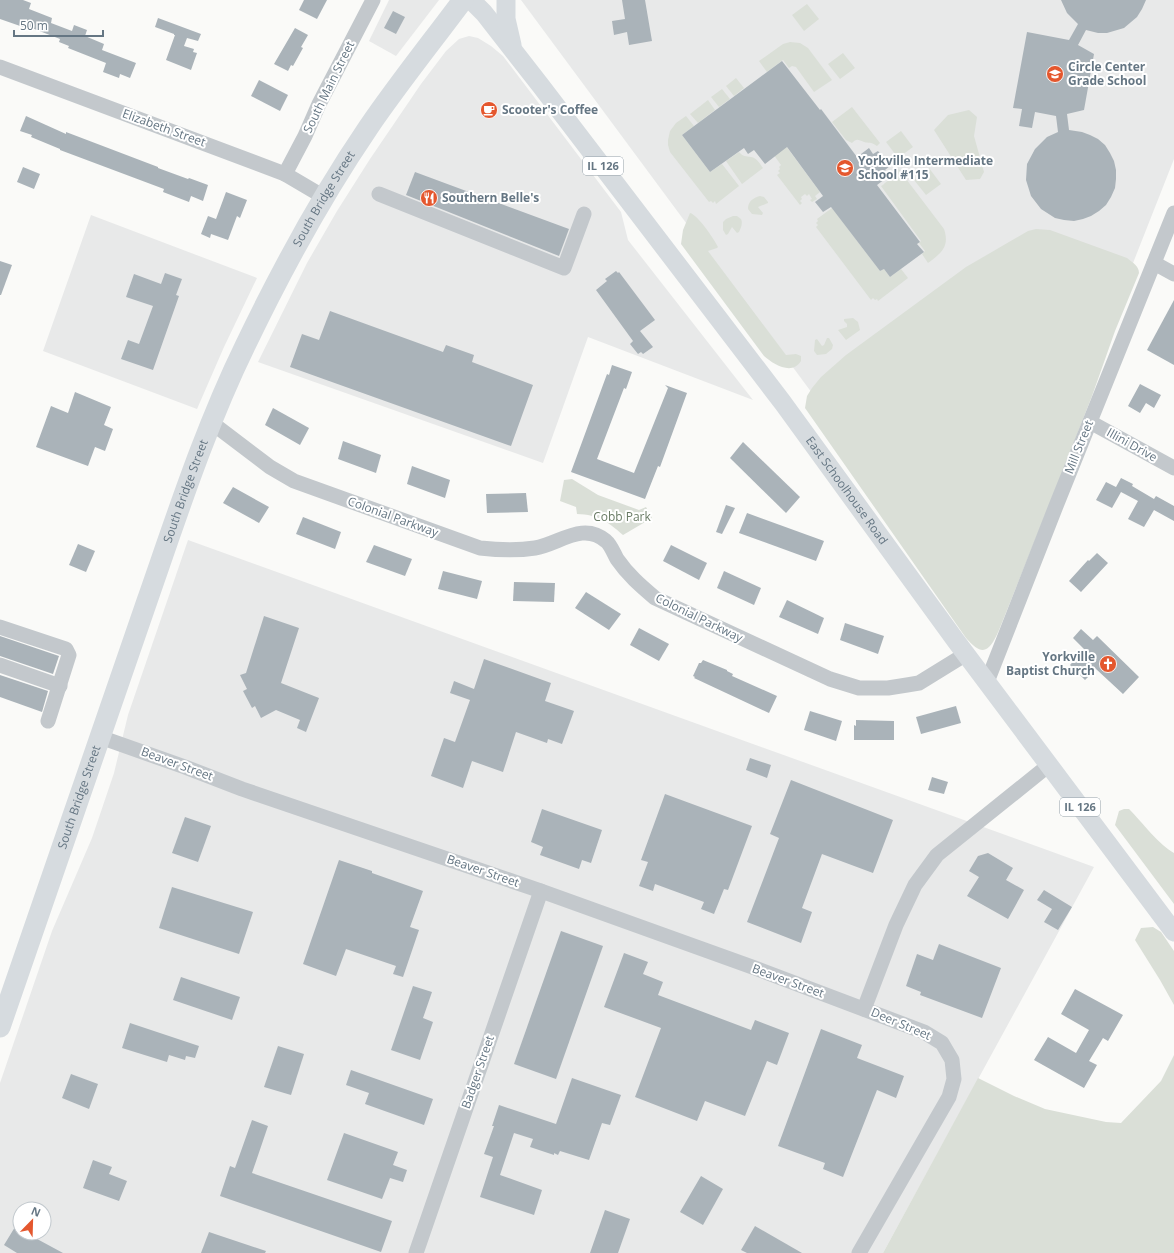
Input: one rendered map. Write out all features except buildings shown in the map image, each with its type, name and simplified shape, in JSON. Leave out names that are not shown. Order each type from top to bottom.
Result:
[{"type":"highway","name":"South Bridge Street","points":[[0,1027],[187,486],[241,354],[268,299],[324,197],[402,79],[463,0]]},
{"type":"main road","name":"East Schoolhouse Road","points":[[471,0],[484,13],[551,99],[783,402],[966,654],[1174,932]]},
{"type":"main road","name":"East Schoolhouse Road","points":[[506,0],[506,19],[514,52]]},
{"type":"street","name":"South Main Street","points":[[285,174],[306,136],[319,104],[373,0]]},
{"type":"street","name":"Elizabeth Street","points":[[0,67],[285,174],[324,197]]},
{"type":"street","points":[[379,194],[564,268],[584,214]]},
{"type":"street","name":"Mill Street","points":[[987,682],[1174,213]]},
{"type":"street","points":[[1154,263],[1174,274]]},
{"type":"street","name":"Illini Drive","points":[[1090,422],[1174,468]]},
{"type":"street","name":"Colonial Parkway","points":[[212,423],[270,467],[294,481],[480,548],[506,551],[536,548],[583,532],[596,534],[608,542],[617,559],[632,579],[656,598],[830,680],[860,688],[888,688],[919,683],[966,654]]},
{"type":"street","points":[[0,627],[66,649],[69,655],[48,721]]},
{"type":"street","points":[[0,665],[60,686]]},
{"type":"street","name":"Beaver Street","points":[[100,737],[185,766],[242,789],[541,891],[864,1009]]},
{"type":"street","name":"Deer Street","points":[[859,1253],[949,1097],[954,1079],[952,1060],[942,1043],[924,1032],[864,1009],[896,926],[915,885],[937,856],[1049,765]]},
{"type":"street","name":"Badger Street","points":[[416,1253],[541,891]]},
{"type":"shaded area","points":[[389,0],[439,0],[396,56],[369,41]]},
{"type":"shaded area","points":[[521,0],[1174,0],[1174,159],[992,621],[980,620]]},
{"type":"shaded area","points":[[469,36],[478,38],[503,56],[621,212],[628,240],[753,400],[588,337],[543,463],[258,362],[307,263],[337,211],[370,159],[421,84],[446,51],[459,39]]},
{"type":"shaded area","points":[[91,215],[257,278],[224,347],[197,409],[43,351]]},
{"type":"shaded area","points":[[188,540],[1094,867],[883,1253],[0,1253],[0,1083],[52,931],[92,838],[114,773],[128,715]]},
{"type":"green space","points":[[807,4],[819,19],[804,31],[792,15]]},
{"type":"green space","points":[[790,42],[800,43],[808,48],[832,80],[814,92],[796,67],[792,66],[789,68],[783,60],[767,72],[759,61],[783,44]]},
{"type":"green space","points":[[843,53],[855,68],[840,79],[828,64]]},
{"type":"green space","points":[[736,78],[744,88],[734,96],[726,86]]},
{"type":"green space","points":[[722,89],[730,99],[719,107],[711,97]]},
{"type":"green space","points":[[708,100],[715,110],[698,123],[690,114]]},
{"type":"green space","points":[[852,107],[880,143],[877,146],[858,140],[855,140],[852,143],[846,140],[832,122]]},
{"type":"green space","points":[[969,110],[977,117],[974,136],[984,172],[980,179],[966,180],[934,130],[948,115]]},
{"type":"green space","points":[[686,116],[694,126],[682,135],[710,172],[722,164],[739,186],[716,204],[715,201],[713,203],[711,201],[709,202],[670,152],[668,140],[670,131],[676,123]]},
{"type":"green space","points":[[901,131],[913,147],[898,158],[886,142]]},
{"type":"green space","points":[[783,142],[820,192],[815,196],[817,199],[812,202],[809,194],[807,196],[805,194],[801,197],[802,199],[800,201],[802,203],[800,205],[777,175],[780,173],[778,171],[781,165],[771,151]]},
{"type":"green space","points":[[739,152],[743,156],[751,157],[758,161],[763,168],[742,184],[726,161]]},
{"type":"green space","points":[[897,167],[944,229],[946,235],[943,249],[928,263],[922,254],[925,251],[919,243],[921,241],[881,186],[893,178],[894,175],[891,171]]},
{"type":"green space","points":[[929,168],[941,184],[926,195],[914,180]]},
{"type":"green space","points":[[760,196],[764,197],[768,203],[758,207],[763,213],[762,215],[752,214],[748,209],[749,204],[753,199]]},
{"type":"green space","points":[[832,208],[880,271],[884,269],[890,277],[901,269],[908,278],[878,301],[877,299],[875,300],[873,298],[871,300],[816,227],[818,225],[816,223],[818,221],[817,219]]},
{"type":"green space","points":[[690,213],[697,218],[718,247],[708,251],[786,355],[796,354],[801,356],[801,361],[793,368],[777,365],[764,356],[681,244],[683,230]]},
{"type":"green space","points":[[733,216],[737,216],[741,219],[742,224],[739,232],[737,233],[732,227],[726,235],[723,230],[723,222]]},
{"type":"green space","points":[[1036,229],[1050,230],[1127,258],[1137,266],[1139,273],[1115,331],[1092,396],[1058,483],[999,630],[989,647],[982,650],[977,648],[966,638],[805,408],[807,396],[812,388],[821,377],[846,355],[966,267],[1028,231]]},
{"type":"green space","points":[[853,318],[858,322],[860,330],[846,340],[838,330],[847,327],[844,319]]},
{"type":"green space","points":[[827,338],[829,338],[833,345],[832,349],[826,354],[817,355],[814,351],[815,340],[817,339],[822,346]]},
{"type":"green space","name":"Cobb Park","points":[[572,479],[598,495],[639,510],[646,507],[652,518],[623,535],[597,517],[577,514],[576,507],[560,501],[564,480]]},
{"type":"green space","points":[[1129,809],[1157,839],[1174,853],[1174,904],[1115,825],[1119,811]]},
{"type":"green space","points":[[1153,927],[1161,932],[1174,951],[1174,1005],[1135,940],[1141,928]]},
{"type":"green space","points":[[1174,1055],[1174,1253],[883,1253],[978,1078],[1014,1096],[1045,1109],[1106,1122],[1121,1123],[1161,1081]]},
{"type":"place","name":"Circle Center Grade School","points":[[1055,74]]},
{"type":"place","name":"Scooter's Coffee","points":[[489,110]]},
{"type":"place","name":"Yorkville Intermediate School #115","points":[[845,168]]},
{"type":"place","name":"Southern Belle's","points":[[429,198]]},
{"type":"place","name":"Yorkville Baptist Church","points":[[1108,664]]}]
